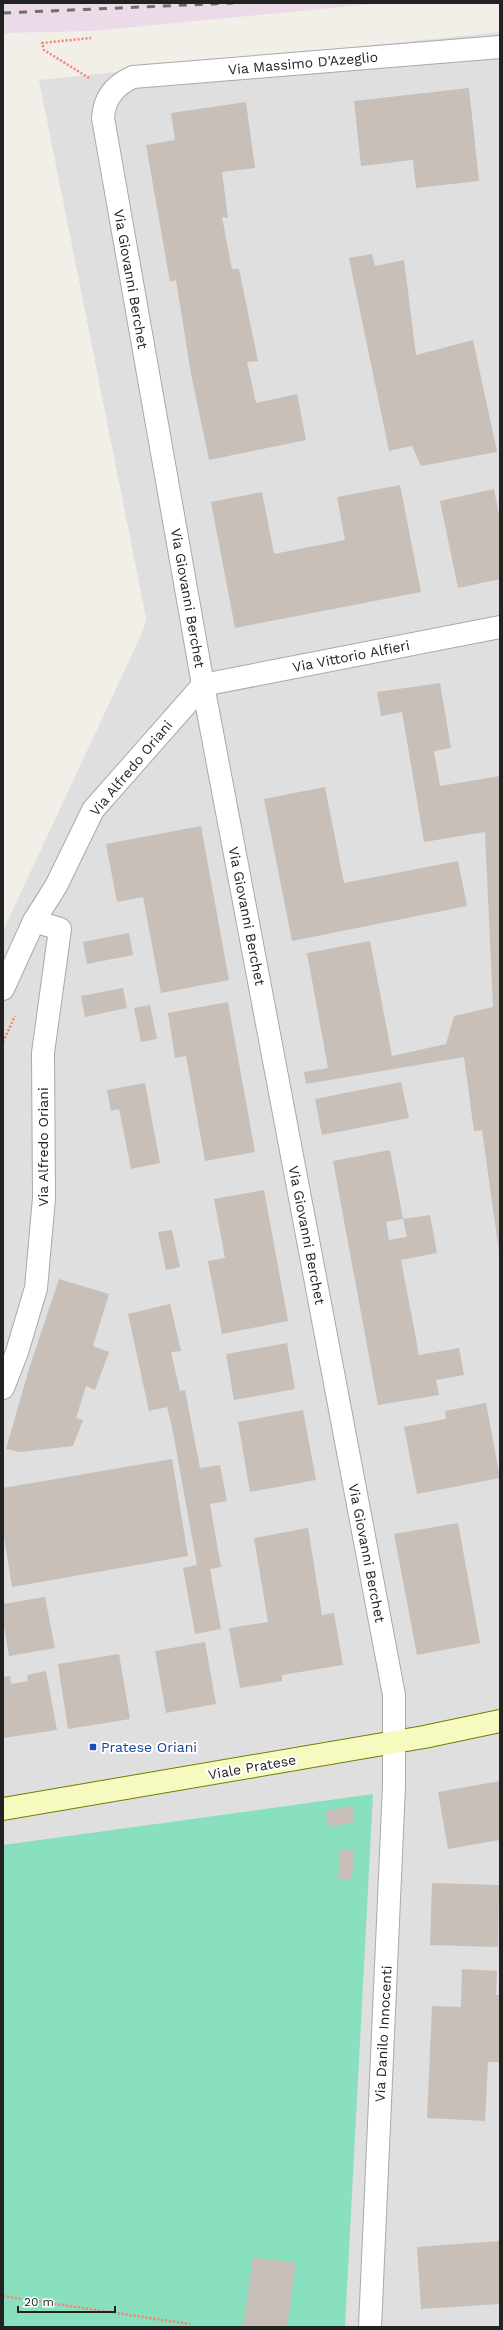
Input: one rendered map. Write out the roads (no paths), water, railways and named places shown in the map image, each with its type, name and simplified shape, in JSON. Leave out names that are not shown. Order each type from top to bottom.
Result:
[{"type":"street","name":"Via Massimo D'Azeglio","points":[[112,92],[121,83],[133,77],[500,48]]},
{"type":"street","name":"Via Giovanni Berchet","points":[[112,92],[106,101],[103,118],[203,685],[392,1687],[395,1742]]},
{"type":"street","name":"Via Vittorio Alfieri","points":[[203,685],[500,627]]},
{"type":"street","name":"Via Alfredo Oriani","points":[[3,989],[34,921],[56,886],[93,810],[203,685]]},
{"type":"street","name":"Via Alfredo Oriani","points":[[3,1388],[17,1352],[36,1288],[44,1198],[43,1053],[60,929],[34,921]]},
{"type":"street","name":"Viale Pratese","points":[[3,1809],[395,1742],[500,1721]]},
{"type":"street","name":"Via Danilo Innocenti","points":[[370,2327],[395,1742]]},
{"type":"railway","points":[[3,13],[233,3]]},
{"type":"place","name":"Pratese Oriani","points":[[93,1747]]}]
